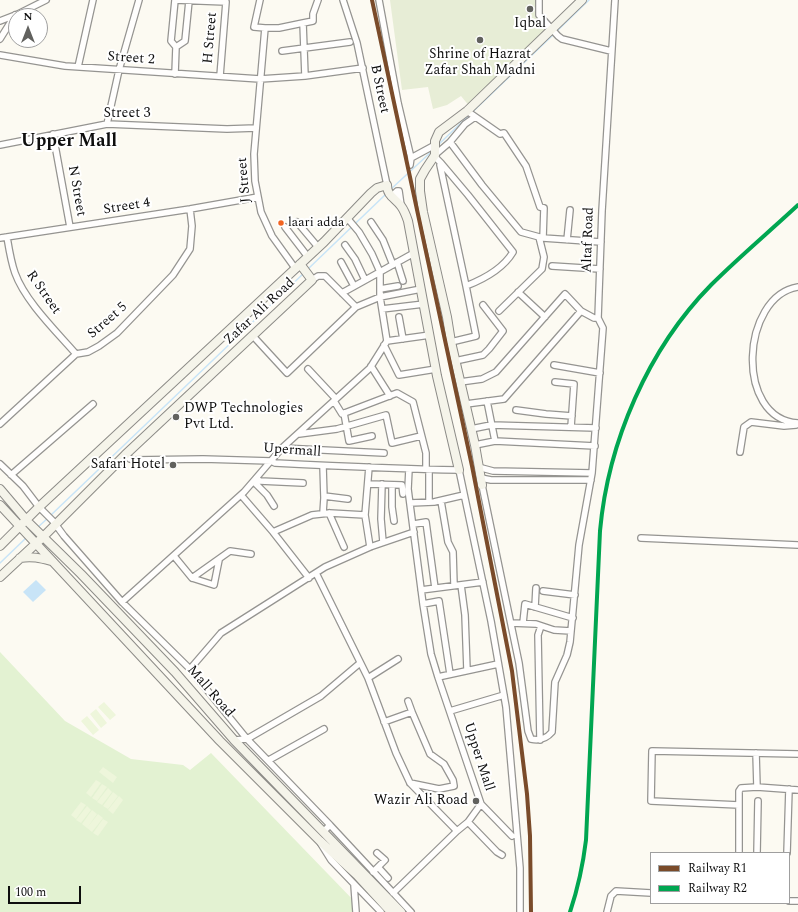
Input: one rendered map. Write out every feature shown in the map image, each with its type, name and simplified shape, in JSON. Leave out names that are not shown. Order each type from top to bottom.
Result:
[{"type":"street","points":[[29,8],[46,0]]},
{"type":"street","points":[[78,67],[93,0]]},
{"type":"street","points":[[107,124],[119,70],[139,0]]},
{"type":"street","points":[[175,74],[176,47],[171,41],[175,0],[223,2]]},
{"type":"street","points":[[260,0],[254,27],[265,28],[279,28],[313,21],[313,14],[318,0]]},
{"type":"street","name":"B Street","points":[[343,0],[357,42],[388,192]]},
{"type":"street","points":[[379,0],[398,103],[411,158],[410,165]]},
{"type":"street","points":[[539,0],[539,15],[551,30],[562,39],[611,51]]},
{"type":"street","points":[[411,158],[435,151],[450,142],[471,114],[551,30],[582,0]]},
{"type":"street","name":"Altaf Road","points":[[540,740],[548,738],[552,732],[555,682],[567,655],[572,631],[579,545],[591,480],[595,446],[603,328],[598,318],[602,211],[615,0]]},
{"type":"street","points":[[176,47],[185,40],[189,1]]},
{"type":"street","name":"H Street","points":[[220,76],[223,2]]},
{"type":"street","points":[[303,23],[306,76]]},
{"type":"street","points":[[0,39],[8,26]]},
{"type":"street","name":"J Street","points":[[265,28],[254,154],[258,197],[261,212],[272,236],[299,267]]},
{"type":"street","points":[[282,51],[350,42]]},
{"type":"street","name":"Street 2","points":[[0,55],[65,66],[260,79],[306,76],[363,68]]},
{"type":"street","points":[[471,114],[439,132],[436,137],[435,151],[422,175],[419,186],[451,342],[475,445],[478,467],[511,623],[519,663],[528,731],[531,739],[540,740],[538,636],[541,626]]},
{"type":"street","points":[[471,114],[500,134],[504,133],[526,166],[540,207],[544,208],[541,238],[544,257],[542,269],[499,311]]},
{"type":"street","name":"Street 3","points":[[0,145],[107,124],[227,129],[256,128]]},
{"type":"street","name":"N Street","points":[[53,134],[70,227]]},
{"type":"street","points":[[450,142],[521,232],[541,238],[601,242]]},
{"type":"street","points":[[435,151],[442,163],[513,252],[509,259],[484,279],[466,286]]},
{"type":"street","points":[[442,163],[440,165],[476,336],[451,342]]},
{"type":"street","points":[[299,267],[318,247],[350,221],[377,188],[388,192],[401,205],[408,220],[436,369],[483,582],[504,695],[519,844],[520,912]]},
{"type":"street","name":"Street 4","points":[[0,238],[258,197]]},
{"type":"street","name":"Street 5","points":[[0,424],[76,354],[88,352],[117,333],[173,275],[190,249],[192,226],[190,209]]},
{"type":"street","points":[[567,240],[570,210]]},
{"type":"street","points":[[350,221],[359,232],[372,254],[380,272],[380,297],[385,343],[399,375],[436,369]]},
{"type":"street","points":[[297,222],[318,247]]},
{"type":"street","points":[[372,222],[383,240],[403,281]]},
{"type":"street","points":[[285,227],[308,257]]},
{"type":"street","name":"R Street","points":[[7,237],[12,264],[19,283],[34,306],[76,354]]},
{"type":"street","points":[[345,245],[355,259],[365,280]]},
{"type":"street","points":[[342,293],[414,253]]},
{"type":"street","points":[[341,262],[354,286]]},
{"type":"street","points":[[552,266],[600,269]]},
{"type":"street","name":"Zafar Ali Road","points":[[0,546],[299,267],[312,279],[41,534],[20,558],[0,577]]},
{"type":"street","points":[[312,279],[318,276],[325,276],[356,307]]},
{"type":"street","points":[[380,289],[398,286]]},
{"type":"street","points":[[798,287],[779,295],[762,316],[754,336],[752,358],[754,379],[766,407],[777,416],[798,424]]},
{"type":"street","points":[[253,336],[287,374],[356,307],[380,297],[421,289]]},
{"type":"street","points":[[518,292],[544,317]]},
{"type":"street","points":[[460,382],[482,379],[496,372],[565,294],[581,311],[594,318],[598,318]]},
{"type":"street","points":[[382,309],[424,304]]},
{"type":"street","points":[[456,361],[483,355],[503,331],[483,304]]},
{"type":"street","points":[[466,404],[504,398],[581,311]]},
{"type":"street","points":[[399,318],[403,339]]},
{"type":"street","points":[[122,602],[241,495],[256,480],[282,448],[371,366],[385,343],[430,334]]},
{"type":"street","points":[[554,365],[600,373]]},
{"type":"street","points":[[371,366],[390,396]]},
{"type":"street","points":[[308,369],[335,400],[342,414],[344,413],[350,441],[372,436]]},
{"type":"street","points":[[555,382],[574,384],[571,427]]},
{"type":"street","points":[[344,413],[397,393],[413,402],[426,453],[429,502]]},
{"type":"street","points":[[487,401],[495,441]]},
{"type":"street","points":[[11,475],[93,404]]},
{"type":"street","points":[[516,410],[572,416]]},
{"type":"street","points":[[298,434],[337,429],[386,416],[392,442],[421,436]]},
{"type":"street","points":[[740,452],[744,426],[751,422],[784,426],[798,424]]},
{"type":"street","points":[[471,429],[492,425],[596,428]]},
{"type":"street","points":[[475,445],[495,441],[595,446]]},
{"type":"street","points":[[282,448],[384,453]]},
{"type":"street","name":"Upermall","points":[[125,455],[133,460],[203,459],[272,461],[275,463],[323,466],[459,470]]},
{"type":"street","points":[[0,464],[23,486],[64,536],[122,602],[190,669],[248,739],[330,825],[376,870],[393,893],[411,912]]},
{"type":"street","points":[[323,466],[323,514]]},
{"type":"street","points":[[369,467],[365,515],[370,547]]},
{"type":"street","points":[[478,467],[493,471],[592,473]]},
{"type":"street","name":"Upper Mall","points":[[393,893],[468,822],[481,804],[431,654],[408,489],[409,469]]},
{"type":"street","points":[[256,480],[303,483]]},
{"type":"street","points":[[256,480],[274,506]]},
{"type":"street","points":[[482,481],[591,480]]},
{"type":"street","points":[[368,484],[402,485],[403,494]]},
{"type":"street","points":[[382,484],[381,519],[383,542]]},
{"type":"street","points":[[392,485],[394,522]]},
{"type":"street","name":"Mall Road","points":[[0,489],[27,521],[81,574],[175,672],[234,740],[323,832],[391,912]]},
{"type":"street","points":[[241,495],[273,532],[309,578]]},
{"type":"street","points":[[410,503],[441,501],[464,495]]},
{"type":"street","points":[[324,496],[348,498]]},
{"type":"street","points":[[441,501],[448,542],[453,552],[454,585]]},
{"type":"street","name":"Mall Road","points":[[0,505],[220,741],[320,841],[359,873],[401,912]]},
{"type":"street","points":[[273,532],[312,515],[329,513],[365,515]]},
{"type":"street","points":[[329,513],[344,547]]},
{"type":"street","points":[[9,516],[12,525],[10,536]]},
{"type":"street","points":[[414,524],[426,522],[434,588]]},
{"type":"street","points":[[190,669],[221,633],[325,567],[370,547],[414,532]]},
{"type":"street","points":[[641,538],[798,545]]},
{"type":"street","points":[[192,578],[230,551],[251,554]]},
{"type":"street","points":[[174,556],[192,578],[214,585],[219,560]]},
{"type":"street","points":[[20,558],[38,557],[52,562]]},
{"type":"street","points":[[81,574],[89,565]]},
{"type":"street","points":[[316,573],[368,678],[396,753],[410,783],[457,832]]},
{"type":"street","points":[[421,590],[483,582]]},
{"type":"street","points":[[461,585],[465,615],[467,670]]},
{"type":"street","points":[[535,607],[536,588]]},
{"type":"street","points":[[543,591],[575,595]]},
{"type":"street","points":[[423,604],[439,601],[450,674]]},
{"type":"street","points":[[523,623],[525,604],[573,618]]},
{"type":"street","points":[[511,623],[536,624],[554,630],[572,631]]},
{"type":"street","points":[[368,678],[398,660]]},
{"type":"street","points":[[234,740],[248,739],[321,696],[360,664]]},
{"type":"street","points":[[438,677],[498,664]]},
{"type":"street","points":[[450,711],[504,695]]},
{"type":"street","points":[[408,701],[430,754],[444,764],[454,784],[452,787],[439,788],[410,783]]},
{"type":"street","points":[[384,722],[412,712]]},
{"type":"street","points":[[269,760],[324,729]]},
{"type":"street","points":[[244,750],[248,739]]},
{"type":"street","points":[[739,805],[651,801],[652,751],[798,754]]},
{"type":"street","points":[[756,753],[757,787]]},
{"type":"street","points":[[738,852],[740,788],[757,787],[798,790]]},
{"type":"street","points":[[787,852],[789,789]]},
{"type":"street","points":[[756,852],[758,801]]},
{"type":"street","points":[[481,804],[512,836]]},
{"type":"street","points":[[468,822],[502,856]]},
{"type":"street","points":[[323,832],[330,825]]},
{"type":"street","points":[[320,841],[325,853],[331,860],[381,912]]},
{"type":"street","points":[[376,870],[385,860],[377,853]]},
{"type":"street","points":[[376,870],[388,878]]},
{"type":"street","points":[[354,885],[356,912]]},
{"type":"street","points":[[607,912],[613,892],[650,892]]},
{"type":"green space","points":[[390,0],[538,0],[538,15],[550,32],[470,107],[461,96],[447,105],[433,109],[428,87],[402,90]]},
{"type":"green space","points":[[0,652],[65,721],[131,759],[183,765],[190,770],[211,753],[358,905],[358,912],[0,912]]},
{"type":"green space","points":[[104,702],[116,715],[110,720],[98,707]]},
{"type":"green space","points":[[96,709],[107,723],[101,728],[90,714]]},
{"type":"green space","points":[[87,716],[99,730],[93,735],[81,721]]},
{"type":"green space","points":[[103,767],[117,777],[113,783],[99,772]]},
{"type":"green space","points":[[96,780],[101,783],[91,797],[86,793]]},
{"type":"green space","points":[[102,784],[107,787],[97,801],[92,798]]},
{"type":"green space","points":[[108,788],[112,792],[102,805],[97,802]]},
{"type":"green space","points":[[113,792],[118,796],[108,809],[103,806]]},
{"type":"green space","points":[[119,796],[123,800],[113,814],[108,810]]},
{"type":"green space","points":[[81,802],[86,805],[76,819],[71,815]]},
{"type":"green space","points":[[87,806],[91,810],[81,823],[76,820]]},
{"type":"green space","points":[[92,810],[97,814],[87,828],[82,824]]},
{"type":"green space","points":[[98,814],[103,818],[92,832],[87,828]]},
{"type":"green space","points":[[103,819],[108,822],[98,836],[93,833]]},
{"type":"water","points":[[36,580],[46,590],[33,602],[23,592]]},
{"type":"waterway","points":[[557,31],[589,0]]},
{"type":"waterway","points":[[438,145],[554,34]]},
{"type":"waterway","points":[[390,190],[431,152]]},
{"type":"waterway","points":[[308,269],[386,194]]},
{"type":"waterway","points":[[51,515],[304,273]]},
{"type":"waterway","points":[[38,527],[48,518]]},
{"type":"waterway","points":[[0,563],[26,538]]},
{"type":"rail line","name":"R1","points":[[372,0],[472,466],[512,671],[527,794],[530,836],[531,912]]},
{"type":"rail line","name":"R2","points":[[570,912],[580,876],[586,840],[600,531],[604,498],[622,431],[650,367],[688,310],[711,285],[798,205]]},
{"type":"place","name":"Iqbal","points":[[530,9]]},
{"type":"place","name":"Shrine of Hazrat Zafar Shah Madni","points":[[480,40]]},
{"type":"place","name":"laari adda","points":[[281,223]]},
{"type":"place","name":"DWP Technologies Pvt Ltd.","points":[[176,417]]},
{"type":"place","name":"Safari Hotel","points":[[173,465]]},
{"type":"place","name":"Wazir Ali Road","points":[[476,801]]},
{"type":"district","name":"Upper Mall","points":[[69,142]]}]
